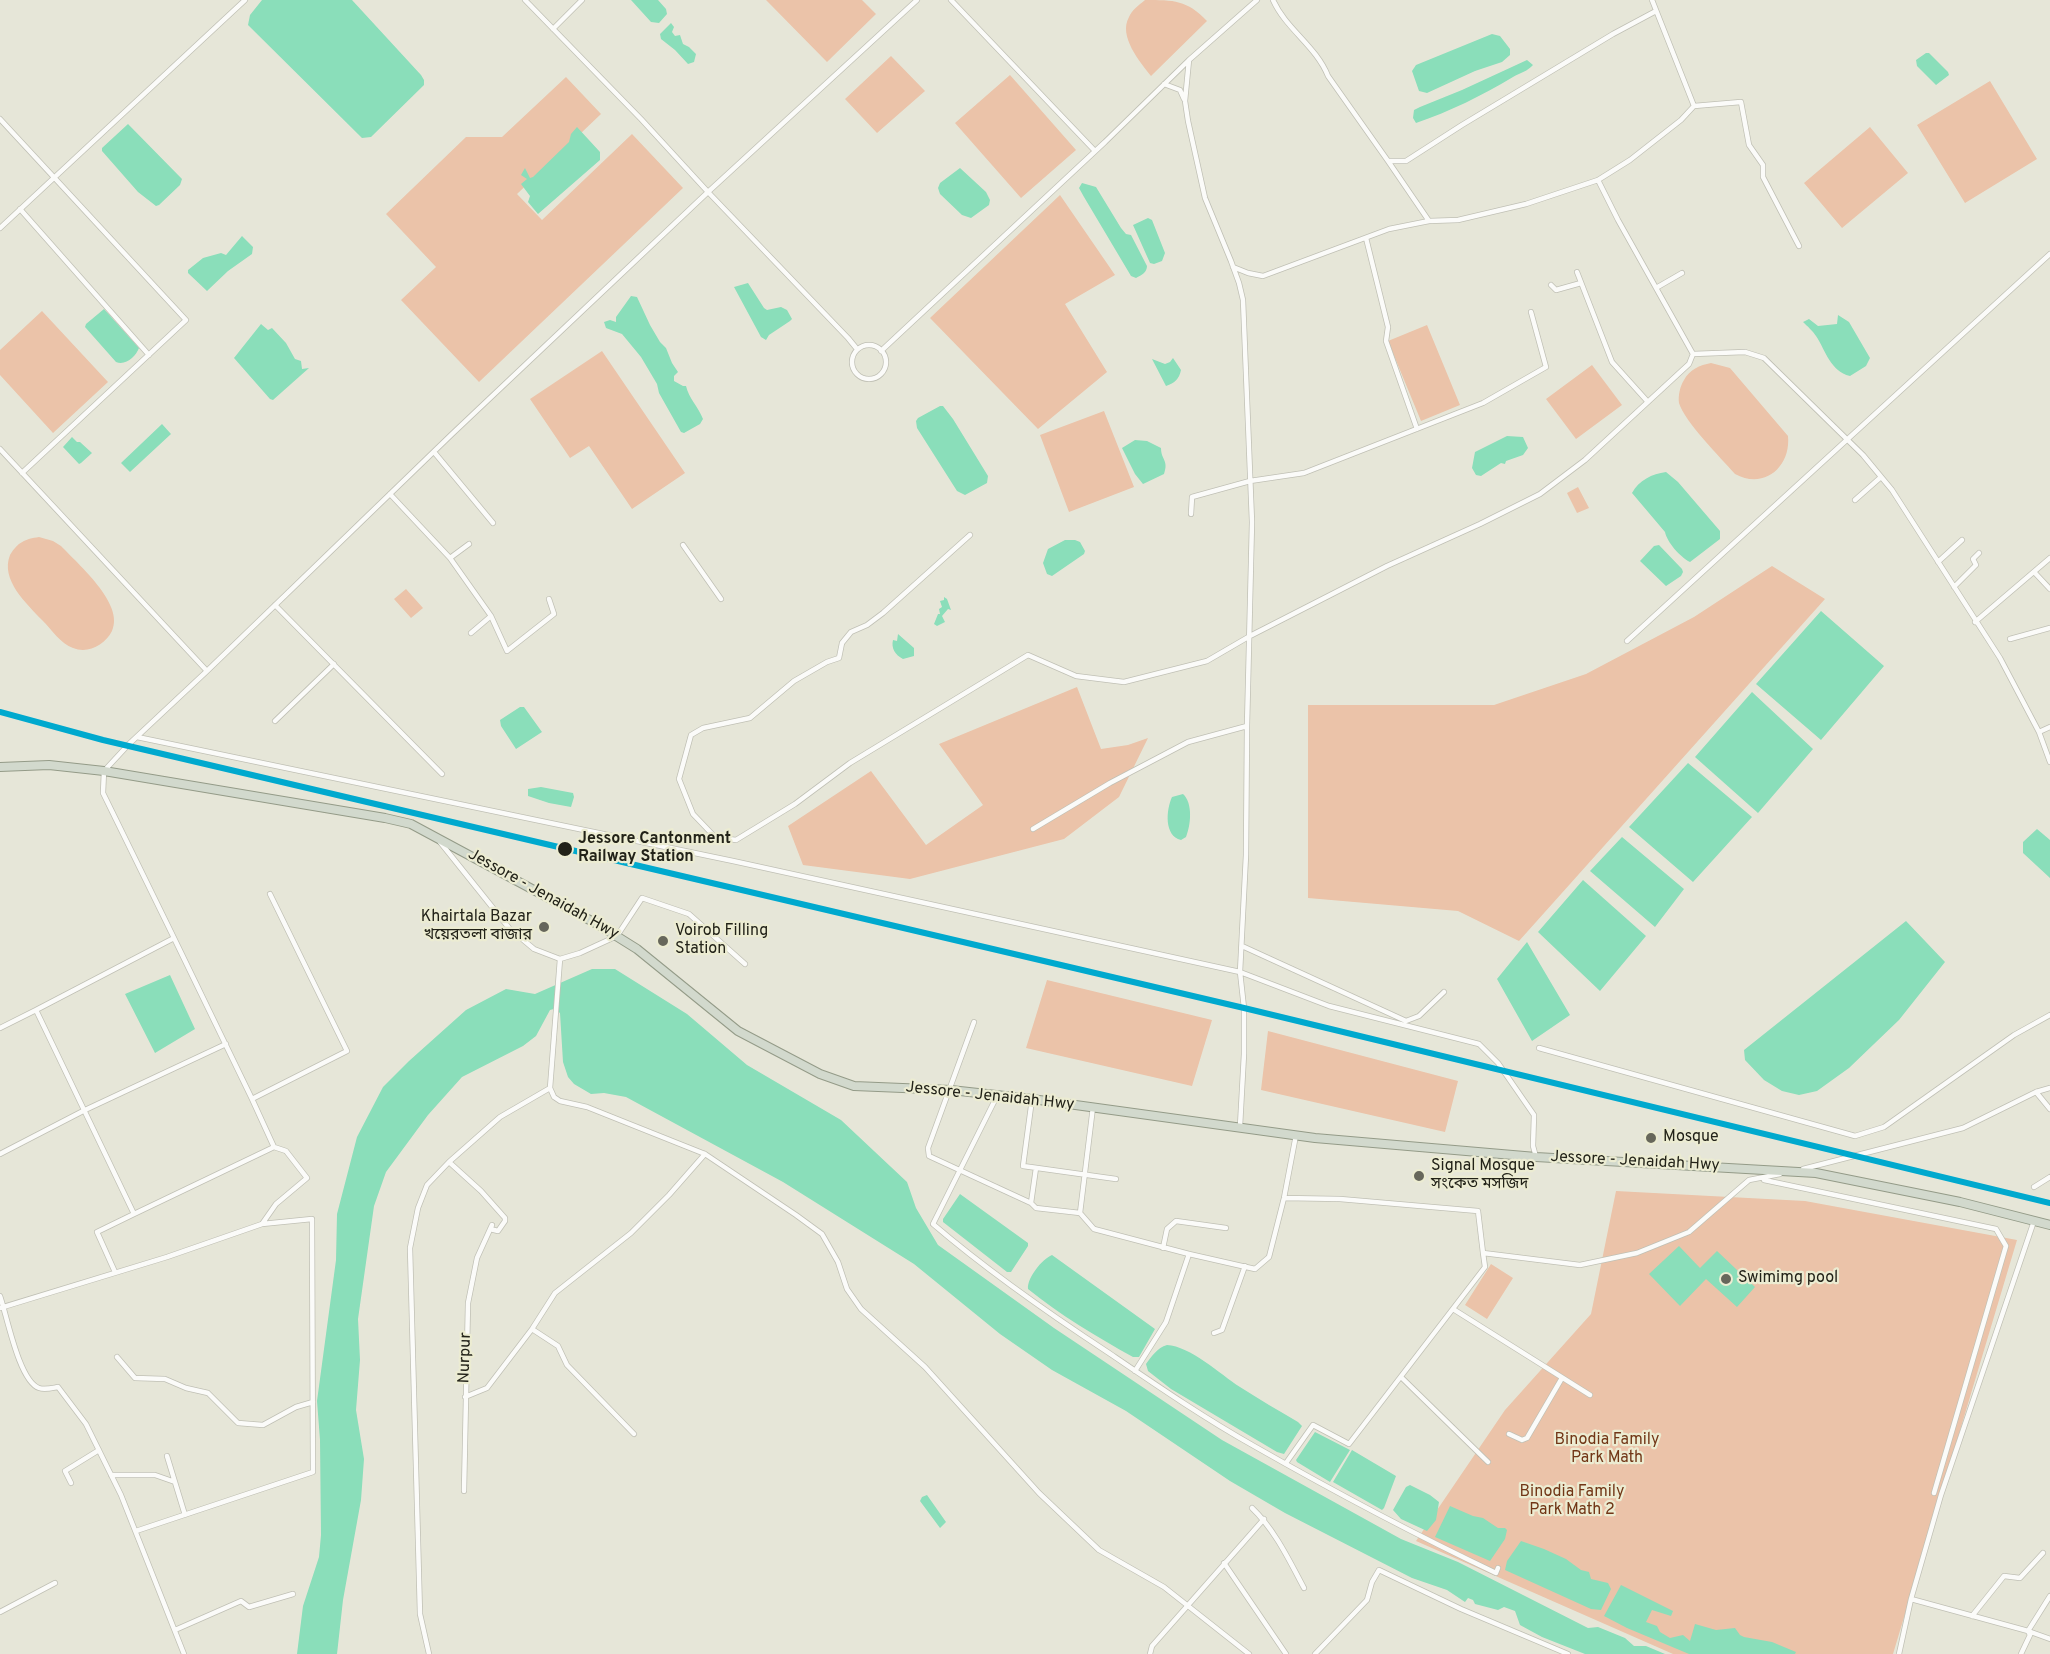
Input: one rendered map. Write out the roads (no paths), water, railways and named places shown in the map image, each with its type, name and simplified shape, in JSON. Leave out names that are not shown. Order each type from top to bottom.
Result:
[{"type":"highway","name":"Jessore - Jenaidah Hwy","points":[[0,767],[49,765],[104,771],[411,824],[617,936],[637,949],[738,1030],[820,1074],[854,1086],[949,1090],[1296,1135],[1536,1157],[1816,1173],[1960,1202],[2050,1225]]},
{"type":"street","points":[[0,228],[245,0]]},
{"type":"street","points":[[525,0],[641,119],[857,349]]},
{"type":"street","points":[[553,29],[582,0]]},
{"type":"street","points":[[262,1224],[276,1204],[307,1178],[286,1152],[274,1147],[103,793],[104,771],[390,494],[708,192],[917,0]]},
{"type":"street","points":[[951,0],[1095,151]]},
{"type":"street","points":[[882,351],[1189,60],[1257,0]]},
{"type":"street","points":[[1273,0],[1280,15],[1323,63],[1328,76],[1429,221]]},
{"type":"street","points":[[1652,0],[1694,106]]},
{"type":"street","points":[[1388,161],[1406,161],[1613,34],[1656,11]]},
{"type":"street","points":[[1185,101],[1189,60]]},
{"type":"street","points":[[1164,84],[1180,90],[1185,101],[1204,198],[1233,267],[1243,300],[1251,522],[1246,855],[1240,972],[1244,1008],[1240,1126]]},
{"type":"street","points":[[1233,267],[1263,276],[1389,229],[1429,221],[1458,220],[1526,204],[1598,180],[1630,160],[1681,120],[1694,106],[1741,102],[1749,145],[1763,165],[1763,177],[1799,246]]},
{"type":"street","points":[[0,119],[186,320],[22,473]]},
{"type":"street","points":[[1598,180],[1693,354]]},
{"type":"street","points":[[20,209],[149,355]]},
{"type":"street","points":[[1366,238],[1388,327],[1386,341],[1417,429]]},
{"type":"street","points":[[1627,641],[2050,254]]},
{"type":"street","points":[[1577,272],[1612,362],[1648,402]]},
{"type":"street","points":[[1656,288],[1682,273]]},
{"type":"street","points":[[1551,285],[1556,290],[1581,283]]},
{"type":"street","points":[[1191,514],[1192,497],[1250,482],[1304,473],[1483,403],[1546,367],[1531,312]]},
{"type":"street","points":[[870,345],[882,351],[885,357],[884,370],[880,375],[868,380],[861,378],[852,368],[851,362],[857,349],[870,345]]},
{"type":"street","points":[[1693,354],[1745,352],[1764,358],[1863,455],[1892,490],[2000,658],[2039,732],[2050,762]]},
{"type":"street","points":[[970,535],[883,614],[851,632],[842,643],[839,658],[827,662],[794,681],[750,718],[703,729],[691,735],[679,779],[693,814],[715,837],[736,840],[795,804],[850,764],[1028,655],[1076,676],[1124,682],[1207,661],[1250,636],[1386,566],[1480,525],[1540,494],[1585,460],[1689,364],[1693,354]]},
{"type":"street","points":[[0,449],[207,671]]},
{"type":"street","points":[[434,452],[493,523]]},
{"type":"street","points":[[1855,500],[1881,477]]},
{"type":"street","points":[[390,494],[450,558],[491,616],[507,651],[554,614],[549,599]]},
{"type":"street","points":[[1938,562],[1962,540]]},
{"type":"street","points":[[450,558],[469,544]]},
{"type":"street","points":[[682,544],[721,599]]},
{"type":"street","points":[[1954,587],[1976,565],[1973,560],[1979,553]]},
{"type":"street","points":[[1976,622],[2050,558]]},
{"type":"street","points":[[2035,573],[2050,589]]},
{"type":"street","points":[[276,605],[442,774]]},
{"type":"street","points":[[471,633],[491,616]]},
{"type":"street","points":[[2010,639],[2050,628]]},
{"type":"street","points":[[275,721],[334,664]]},
{"type":"street","points":[[1033,829],[1110,783],[1188,742],[1247,726]]},
{"type":"street","points":[[2039,732],[2050,727]]},
{"type":"street","points":[[137,737],[733,861],[1240,972],[1329,1006],[1479,1044],[1498,1063],[1534,1115],[1533,1146],[1536,1157]]},
{"type":"street","points":[[435,836],[509,928],[534,949],[545,955],[560,959],[580,953],[617,936],[642,898],[689,914],[745,964]]},
{"type":"street","points":[[252,1099],[347,1051],[270,894]]},
{"type":"street","points":[[0,1028],[174,938]]},
{"type":"street","points":[[1242,946],[1406,1022],[1419,1016],[1444,992]]},
{"type":"street","points":[[560,959],[550,1088],[555,1097],[560,1101],[587,1107],[705,1154],[822,1234],[838,1262],[847,1289],[861,1309],[925,1367],[1039,1494],[1099,1550],[1164,1587],[1249,1654]]},
{"type":"street","points":[[36,1010],[134,1214]]},
{"type":"street","points":[[1539,1048],[1855,1136],[1884,1127],[2014,1035],[2050,1015]]},
{"type":"street","points":[[974,1022],[928,1148],[929,1156],[1031,1203],[1036,1208],[1080,1213],[1094,1229],[1255,1269],[1269,1257],[1284,1198],[1296,1135]]},
{"type":"street","points":[[0,1154],[85,1110],[226,1044]]},
{"type":"street","points":[[429,1654],[420,1614],[410,1248],[418,1208],[427,1185],[449,1162],[500,1117],[550,1088]]},
{"type":"street","points":[[1483,1253],[1580,1265],[1637,1253],[1689,1232],[1749,1180],[1797,1171],[1963,1128],[2036,1092],[2050,1088]]},
{"type":"street","points":[[2036,1092],[2050,1109]]},
{"type":"street","points":[[997,1096],[933,1224],[965,1251],[1047,1312],[1254,1446],[1335,1492],[1459,1555],[1496,1573],[1498,1568]]},
{"type":"street","points":[[1032,1099],[1023,1166],[1116,1179]]},
{"type":"street","points":[[1080,1213],[1094,1107]]},
{"type":"street","points":[[115,1272],[97,1232],[274,1147]]},
{"type":"street","points":[[465,1397],[487,1388],[532,1329],[555,1293],[632,1233],[705,1154]]},
{"type":"street","name":"Nurpur","points":[[449,1162],[481,1191],[506,1221],[498,1231],[491,1227],[477,1258],[468,1303],[464,1491]]},
{"type":"street","points":[[1031,1203],[1036,1168]]},
{"type":"street","points":[[2034,1187],[2050,1177]]},
{"type":"street","points":[[1764,1180],[1996,1229],[2006,1246],[1934,1493]]},
{"type":"street","points":[[1284,1198],[1340,1199],[1478,1211],[1485,1267],[1349,1444],[1313,1425],[1286,1463]]},
{"type":"street","points":[[2,1308],[262,1224],[312,1220],[313,1472],[136,1532]]},
{"type":"street","points":[[1164,1248],[1167,1229],[1176,1221],[1226,1228]]},
{"type":"street","points":[[1899,1654],[1911,1599],[1945,1484],[2034,1221]]},
{"type":"street","points":[[1135,1371],[1166,1322],[1189,1254]]},
{"type":"street","points":[[1214,1333],[1222,1330],[1245,1266]]},
{"type":"street","points":[[0,1296],[23,1370],[31,1382],[38,1388],[58,1388],[86,1424],[136,1532],[184,1654]]},
{"type":"street","points":[[1453,1309],[1590,1395]]},
{"type":"street","points":[[532,1329],[558,1346],[567,1365],[634,1434]]},
{"type":"street","points":[[117,1357],[135,1378],[165,1379],[186,1388],[208,1393],[238,1423],[263,1425],[296,1407],[313,1402]]},
{"type":"street","points":[[1401,1377],[1488,1462]]},
{"type":"street","points":[[1509,1434],[1522,1440],[1527,1438],[1562,1378]]},
{"type":"street","points":[[71,1483],[65,1472],[99,1450]]},
{"type":"street","points":[[167,1456],[185,1515]]},
{"type":"street","points":[[111,1475],[155,1475],[175,1482]]},
{"type":"street","points":[[1252,1508],[1264,1520],[1304,1588]]},
{"type":"street","points":[[1150,1654],[1152,1647],[1264,1520]]},
{"type":"street","points":[[1971,1616],[2004,1576],[2020,1578],[2043,1553]]},
{"type":"street","points":[[1224,1563],[1286,1654]]},
{"type":"street","points":[[1315,1654],[1367,1600],[1372,1582],[1379,1570],[1461,1609],[1568,1654]]},
{"type":"street","points":[[0,1612],[55,1583]]},
{"type":"street","points":[[175,1630],[241,1601],[249,1607],[293,1594]]},
{"type":"street","points":[[2021,1654],[2030,1635],[2028,1631],[2050,1596]]},
{"type":"street","points":[[1911,1599],[2050,1639]]},
{"type":"place","name":"Jessore Cantonment Railway Station","points":[[565,849]]},
{"type":"place","name":"Khairtala Bazar খয়েরতলা বাজার","points":[[544,927]]},
{"type":"place","name":"Voirob Filling Station","points":[[663,941]]},
{"type":"place","name":"Mosque","points":[[1651,1138]]},
{"type":"place","name":"Signal Mosque সংকেত মসজিদ","points":[[1419,1176]]},
{"type":"place","name":"Swimimg pool","points":[[1726,1279]]},
{"type":"park label","name":"Binodia Family Park Math","points":[[1607,1450]]},
{"type":"park label","name":"Binodia Family Park Math 2","points":[[1572,1502]]}]
